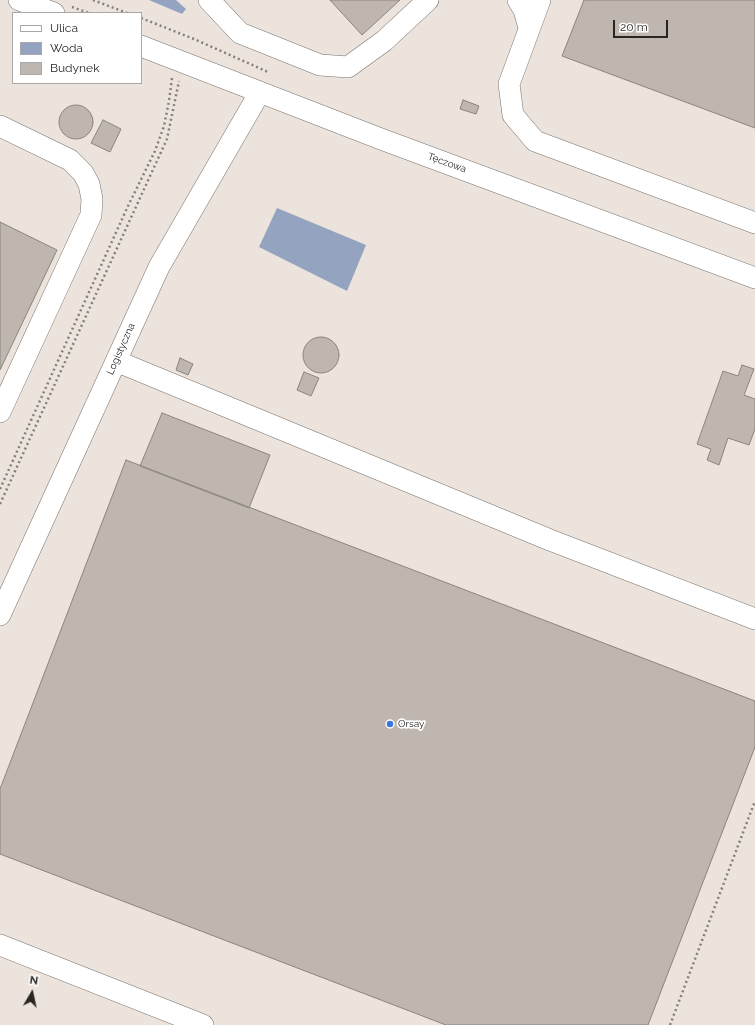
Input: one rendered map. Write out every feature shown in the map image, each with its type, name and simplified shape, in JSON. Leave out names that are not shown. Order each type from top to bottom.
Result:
[{"type":"street","points":[[19,0],[51,12]]},
{"type":"street","points":[[209,0],[240,33],[320,65],[348,67],[384,41],[428,0]]},
{"type":"street","points":[[518,0],[524,10],[529,28]]},
{"type":"street","points":[[540,0],[509,84],[513,115],[535,141],[755,223]]},
{"type":"street","name":"Tęczowa","points":[[142,46],[396,145],[755,278]]},
{"type":"street","name":"Logistyczna","points":[[0,615],[159,267],[260,92]]},
{"type":"street","points":[[0,126],[70,160],[83,173],[89,184],[92,199],[91,215],[0,412]]},
{"type":"street","points":[[116,361],[550,540],[755,618]]},
{"type":"street","points":[[0,945],[203,1025]]},
{"type":"path","points":[[93,0],[124,12]]},
{"type":"path","points":[[142,18],[194,39],[192,46]]},
{"type":"path","points":[[0,489],[128,206],[155,151],[164,126],[172,75]]},
{"type":"path","points":[[0,504],[167,138],[180,80]]},
{"type":"path","points":[[670,1025],[755,801]]},
{"type":"water","points":[[149,0],[176,0],[186,9],[182,14]]},
{"type":"water","points":[[277,208],[366,245],[347,291],[259,247]]},
{"type":"building","points":[[330,0],[400,0],[362,35]]},
{"type":"building","points":[[584,0],[755,0],[755,128],[562,56]]},
{"type":"building","points":[[463,100],[479,106],[476,114],[460,109]]},
{"type":"building","points":[[76,105],[88,110],[93,122],[88,134],[76,139],[64,134],[59,122],[64,110]]},
{"type":"building","points":[[103,120],[121,129],[110,152],[91,143]]},
{"type":"building","points":[[0,222],[57,250],[0,370]]},
{"type":"building","points":[[321,337],[331,340],[336,345],[339,355],[336,365],[331,370],[321,373],[311,370],[306,365],[303,355],[306,345],[311,340]]},
{"type":"building","points":[[180,358],[193,364],[188,375],[176,370]]},
{"type":"building","points":[[742,365],[754,369],[744,395],[755,399],[755,429],[749,445],[728,438],[719,465],[707,460],[711,449],[697,444],[723,371],[738,376]]},
{"type":"building","points":[[304,372],[319,378],[311,396],[297,390]]},
{"type":"building","points":[[162,413],[270,455],[249,508],[140,466]]},
{"type":"building","name":"Orsay","points":[[126,460],[755,701],[755,747],[648,1025],[446,1025],[0,854],[0,789]]},
{"type":"place","name":"Orsay","points":[[390,724]]}]
